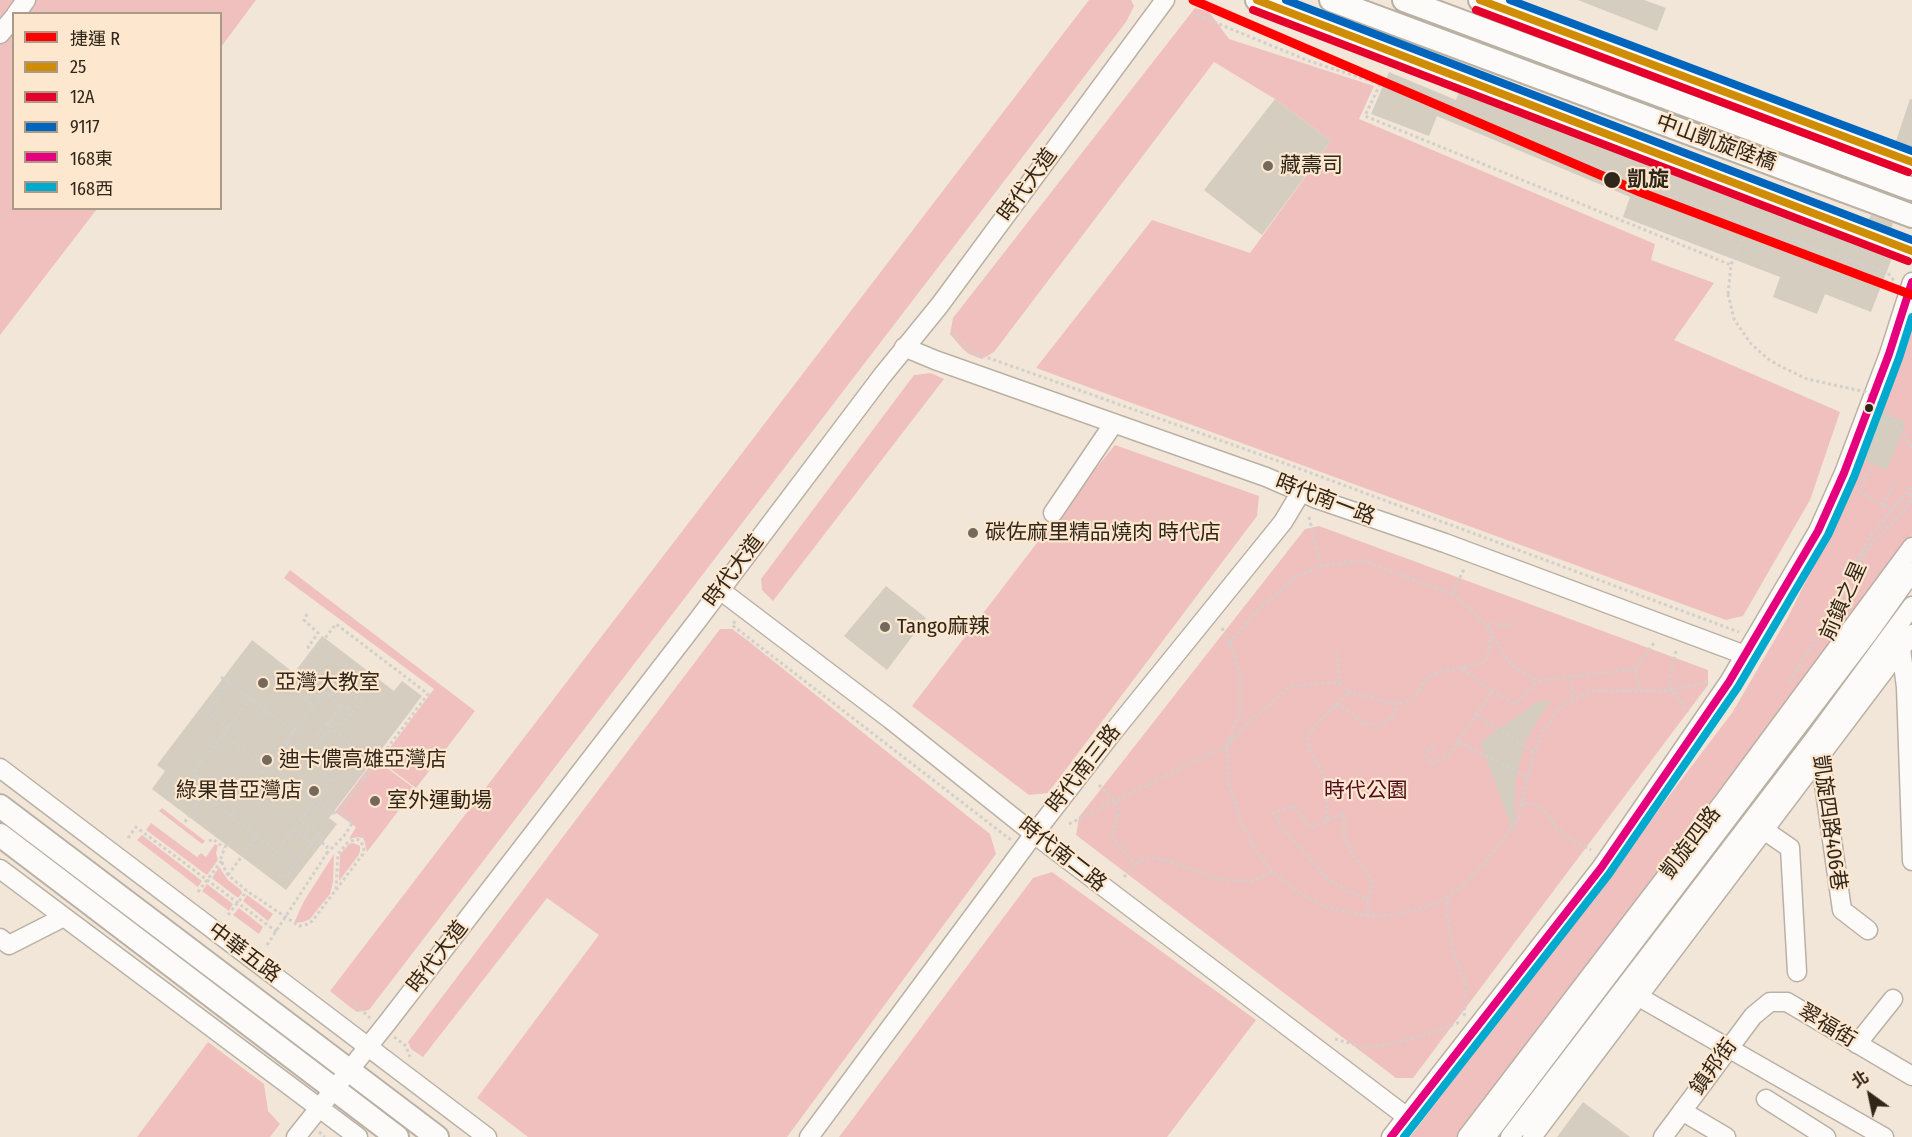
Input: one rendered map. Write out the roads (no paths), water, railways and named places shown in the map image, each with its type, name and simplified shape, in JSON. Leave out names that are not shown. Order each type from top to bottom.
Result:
[{"type":"main road","points":[[1257,0],[1912,251]]},
{"type":"main road","name":"中山凱旋陸橋","points":[[1331,0],[1912,216]]},
{"type":"main road","name":"中山凱旋陸橋","points":[[1404,0],[1912,189]]},
{"type":"main road","points":[[1480,0],[1912,162]]},
{"type":"main road","name":"中華五路","points":[[0,806],[437,1137]]},
{"type":"main road","points":[[0,835],[397,1137]]},
{"type":"street","name":"時代大道","points":[[296,1137],[350,1071],[904,347],[939,306],[1165,0]]},
{"type":"street","points":[[0,34],[12,19]]},
{"type":"street","points":[[1391,1137],[1601,868],[1718,701],[1818,531],[1844,473],[1889,354],[1904,283]]},
{"type":"street","name":"時代南一路","points":[[904,347],[1266,477],[1301,492],[1745,655]]},
{"type":"street","points":[[1053,513],[1114,423]]},
{"type":"street","name":"時代南三路","points":[[809,1137],[1034,834],[1109,736],[1282,522],[1301,492]]},
{"type":"street","name":"凱旋四路","points":[[1863,627],[1912,547]]},
{"type":"street","name":"凱旋四路","points":[[1475,1136],[1863,627],[1912,572]]},
{"type":"street","name":"時代南二路","points":[[720,590],[890,719],[1034,834],[1407,1117]]},
{"type":"street","name":"凱旋四路","points":[[1510,1137],[1818,746],[1903,645],[1912,606]]},
{"type":"street","points":[[1863,627],[1903,645],[1912,861]]},
{"type":"street","name":"凱旋四路","points":[[1532,1137],[1764,830],[1818,746]]},
{"type":"street","name":"凱旋四路406巷","points":[[1818,746],[1842,910],[1868,930]]},
{"type":"street","name":"中華五路","points":[[0,768],[487,1137]]},
{"type":"street","points":[[1764,830],[1790,848],[1797,972]]},
{"type":"street","points":[[0,870],[358,1137]]},
{"type":"street","points":[[0,938],[9,945],[64,917]]},
{"type":"street","points":[[1639,997],[1884,1137]]},
{"type":"street","points":[[1857,1044],[1893,999]]},
{"type":"street","name":"鎮邦街","points":[[1663,1137],[1727,1048],[1753,1016],[1770,1002]]},
{"type":"street","name":"翠福街","points":[[1770,1002],[1787,1002],[1912,1076]]},
{"type":"street","points":[[1766,1099],[1826,1137]]},
{"type":"street","points":[[1682,1111],[1726,1137]]},
{"type":"metro line","name":"R","points":[[1193,0],[1640,192],[1912,295]]},
{"type":"place","name":"藏壽司","points":[[1268,166]]},
{"type":"place","name":"凱旋","points":[[1612,180]]},
{"type":"place","name":"碳佐麻里精品燒肉 時代店","points":[[973,533]]},
{"type":"place","name":"Tango麻辣","points":[[885,627]]},
{"type":"place","name":"亞灣大教室","points":[[263,683]]},
{"type":"place","name":"迪卡儂高雄亞灣店","points":[[267,760]]},
{"type":"place","name":"綠果昔亞灣店","points":[[314,791]]},
{"type":"place","name":"室外運動場","points":[[375,801]]},
{"type":"park label","name":"時代公園","points":[[1366,791]]}]
